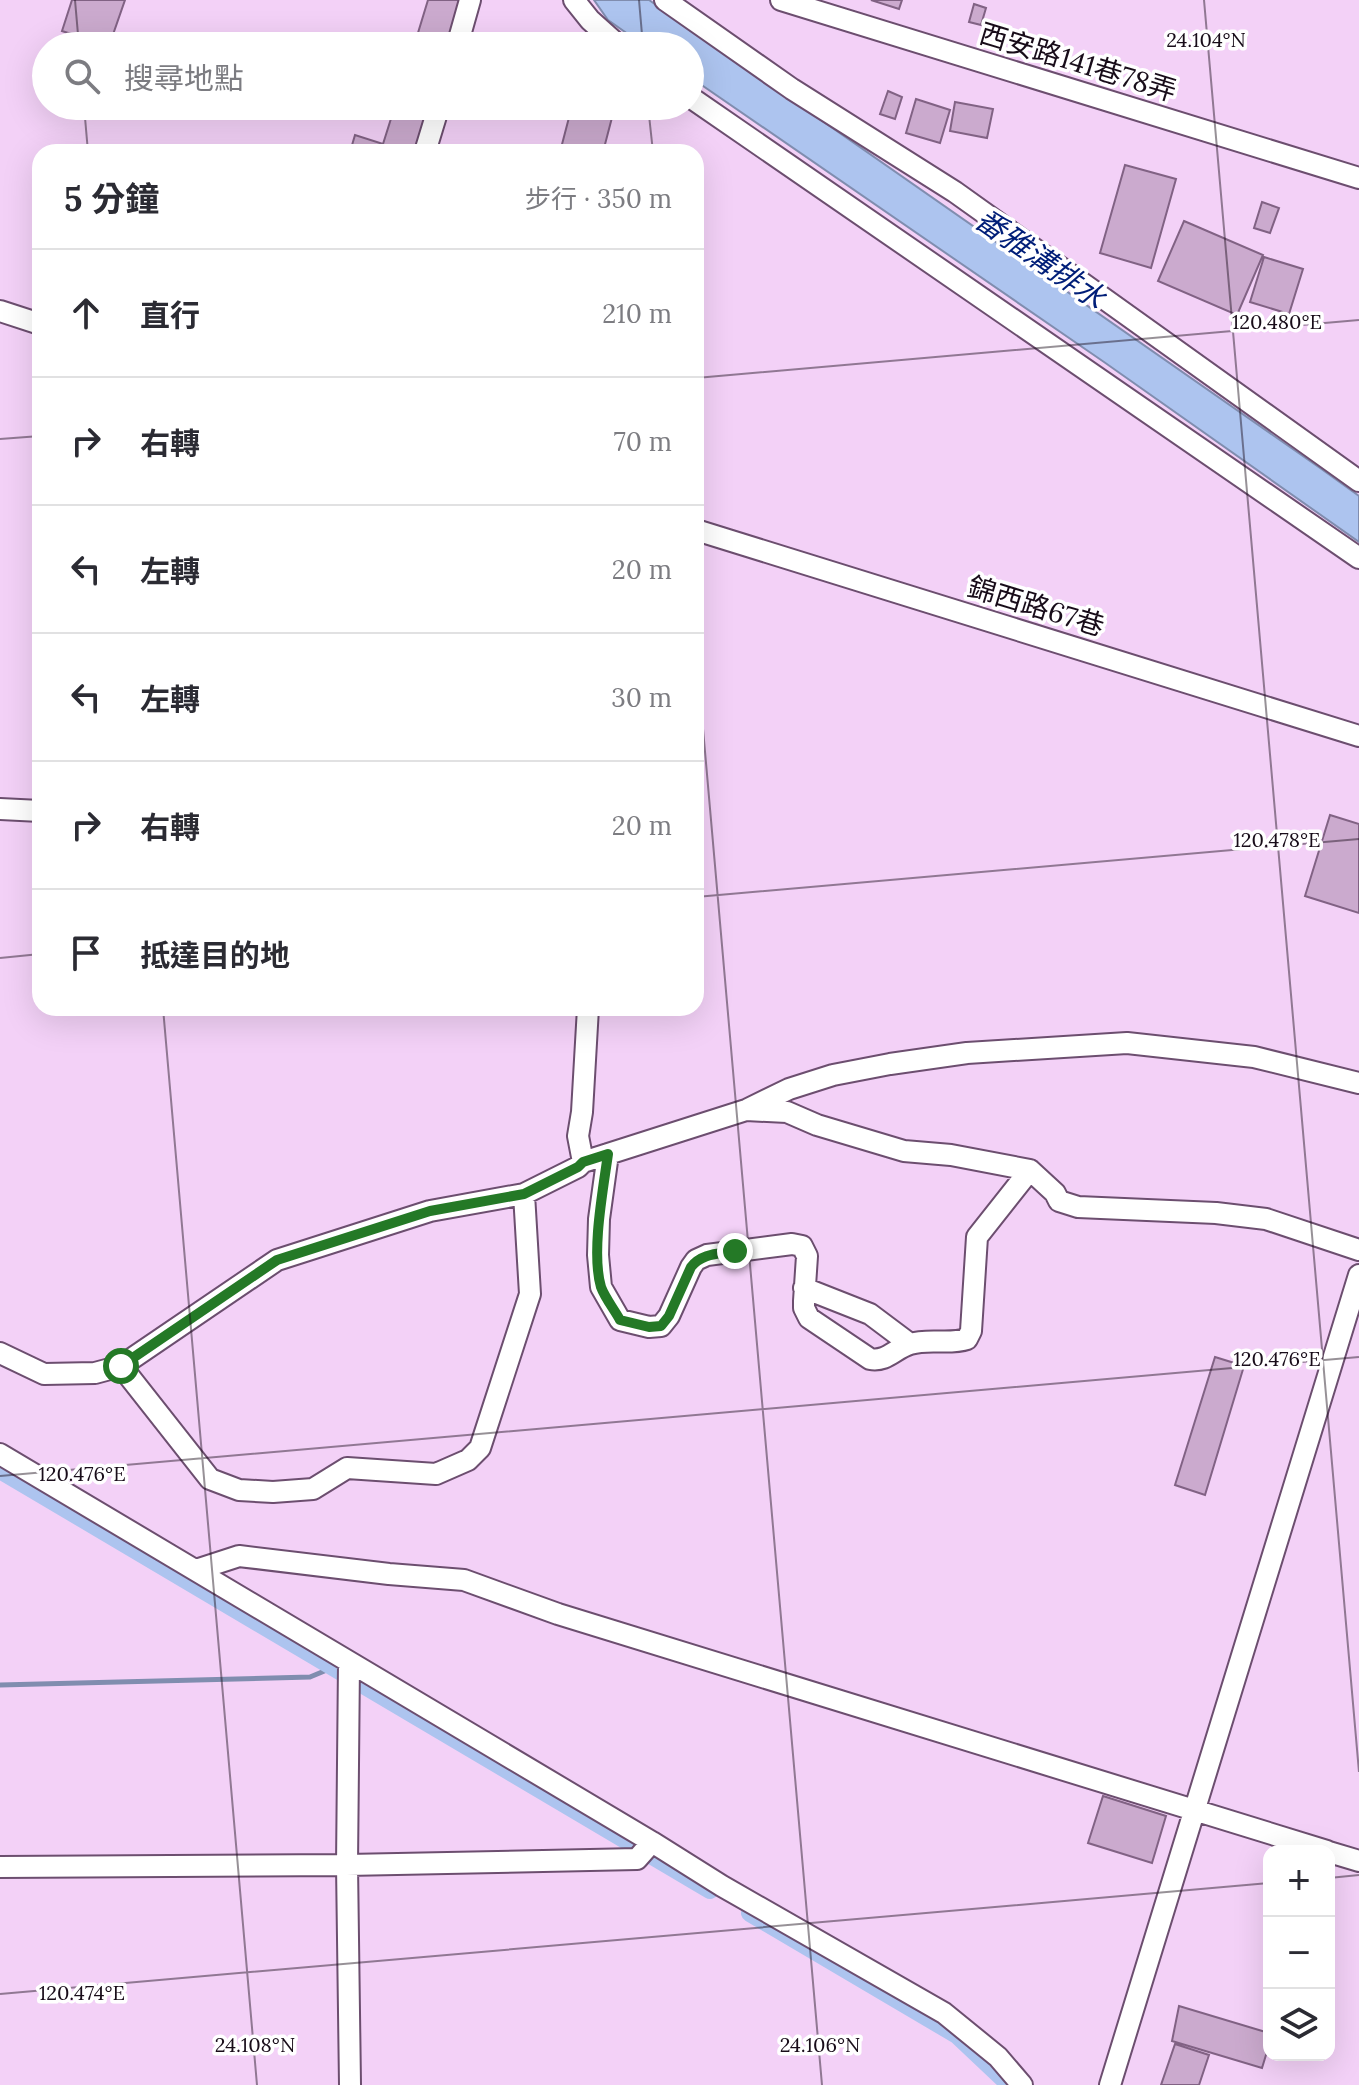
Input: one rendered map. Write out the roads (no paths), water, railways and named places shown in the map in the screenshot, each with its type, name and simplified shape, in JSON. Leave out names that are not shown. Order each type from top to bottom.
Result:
[{"type":"street","points":[[461,32],[470,0]]},
{"type":"street","points":[[574,0],[603,32]]},
{"type":"street","points":[[665,0],[792,89],[955,192],[1359,481]]},
{"type":"street","name":"西安路141巷78弄","points":[[781,0],[1359,178]]},
{"type":"street","points":[[704,107],[1359,558]]},
{"type":"street","points":[[427,144],[435,120]]},
{"type":"street","points":[[0,311],[32,321]]},
{"type":"street","name":"錦西路67巷","points":[[704,532],[1359,736]]},
{"type":"street","points":[[0,809],[32,811]]},
{"type":"street","points":[[583,1162],[578,1136],[588,1016]]},
{"type":"street","points":[[0,1353],[44,1374],[95,1373],[121,1366],[277,1260],[430,1211],[524,1194],[583,1162],[746,1110],[789,1089],[833,1075],[967,1053],[1127,1043],[1254,1057],[1359,1083]]},
{"type":"street","points":[[746,1110],[787,1112],[817,1125],[904,1151],[951,1155],[1030,1170],[1055,1193],[1059,1201],[1078,1207],[1216,1213],[1266,1219],[1359,1250]]},
{"type":"street","points":[[608,1154],[599,1219],[598,1255],[601,1287],[620,1320],[649,1327],[661,1326],[669,1316],[691,1267],[696,1260],[707,1255],[792,1244],[802,1246],[807,1256],[804,1308],[809,1318],[870,1359],[880,1361],[910,1344],[967,1339],[971,1331],[977,1237],[1030,1170]]},
{"type":"street","points":[[121,1366],[210,1479],[239,1490],[273,1492],[313,1489],[347,1468],[436,1474],[468,1460],[480,1448],[530,1294],[524,1194]]},
{"type":"street","points":[[1110,2085],[1359,1275]]},
{"type":"street","points":[[804,1288],[870,1314],[910,1344]]},
{"type":"street","points":[[0,1454],[722,1886],[944,2013],[998,2057],[1022,2085]]},
{"type":"street","points":[[196,1570],[239,1556],[464,1580],[558,1614],[1308,1845]]},
{"type":"street","points":[[349,1663],[347,1865],[350,2085]]},
{"type":"street","points":[[0,1867],[637,1859],[652,1842]]},
{"type":"street","points":[[1335,1853],[1359,1861]]},
{"type":"water","points":[[594,0],[649,0],[695,32],[625,32],[608,20]]},
{"type":"water","points":[[704,38],[1359,496],[1359,542],[704,87]]},
{"type":"waterway","points":[[0,1470],[710,1890]]},
{"type":"waterway","points":[[0,1685],[310,1677],[334,1667]]},
{"type":"waterway","points":[[750,1913],[957,2035],[1010,2085]]},
{"type":"water label","name":"番雅溝排水","points":[[1040,259]]}]
